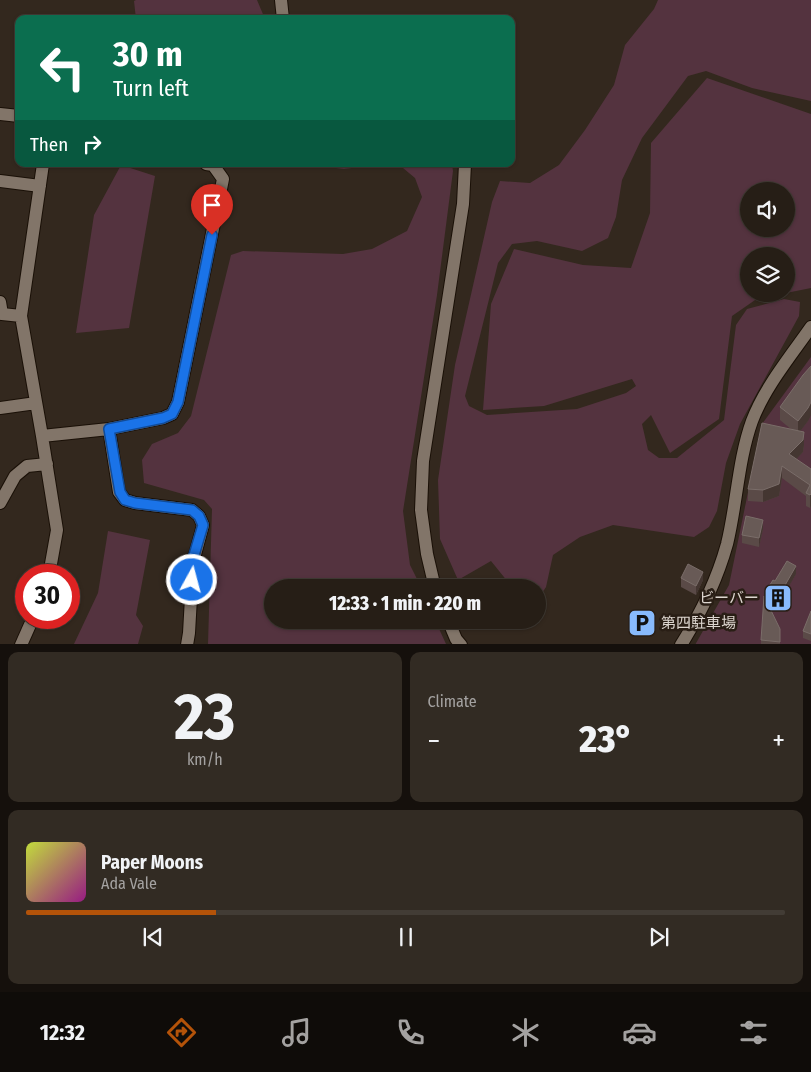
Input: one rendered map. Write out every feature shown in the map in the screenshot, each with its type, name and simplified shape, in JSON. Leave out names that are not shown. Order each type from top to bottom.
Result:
[{"type":"street","points":[[281,0],[283,15]]},
{"type":"street","points":[[0,114],[15,116]]},
{"type":"street","points":[[43,167],[21,316],[57,530],[51,564]]},
{"type":"street","points":[[42,436],[109,429],[163,418],[172,414],[178,402],[224,179],[215,167]]},
{"type":"street","points":[[433,579],[427,554],[421,510],[424,461],[464,204],[465,167]]},
{"type":"street","points":[[0,181],[40,186]]},
{"type":"street","points":[[0,302],[2,314],[21,316]]},
{"type":"street","points":[[681,644],[697,620],[715,582],[727,543],[744,447],[753,419],[769,388],[811,327]]},
{"type":"street","points":[[0,408],[36,403]]},
{"type":"street","points":[[109,429],[120,492],[125,500],[192,510],[199,516],[203,525],[192,562],[187,644]]},
{"type":"street","points":[[0,504],[15,476],[27,466],[47,464]]},
{"type":"street","points":[[21,644],[28,629]]},
{"type":"street","points":[[452,629],[456,639],[461,644]]},
{"type":"shaded area","points":[[257,0],[263,15],[136,15],[134,1]]},
{"type":"shaded area","points":[[658,0],[811,0],[811,101],[752,88],[706,71],[688,76],[642,138],[622,180],[616,217],[608,238],[582,251],[537,241],[512,244],[498,263],[465,396],[469,406],[487,415],[577,409],[626,393],[636,386],[632,379],[544,406],[483,410],[491,304],[514,249],[583,265],[631,268],[650,213],[651,143],[707,78],[811,114],[811,288],[795,291],[795,247],[740,247],[740,302],[752,302],[732,316],[719,419],[670,453],[651,415],[642,424],[648,450],[659,458],[677,458],[724,420],[736,325],[747,309],[773,302],[800,302],[799,316],[740,424],[726,463],[717,511],[709,527],[694,537],[613,525],[580,537],[553,555],[546,587],[546,579],[506,579],[491,561],[458,579],[440,539],[438,480],[455,365],[492,202],[500,181],[530,183],[559,165],[585,130],[614,85],[625,45],[654,9]]},
{"type":"shaded area","points":[[120,167],[127,167],[155,176],[129,328],[76,333],[94,215]]},
{"type":"shaded area","points":[[328,167],[360,167],[344,169]]},
{"type":"shaded area","points":[[398,167],[452,167],[437,295],[403,511],[410,565],[417,579],[264,579],[264,629],[439,629],[446,644],[208,644],[212,509],[204,500],[144,483],[142,460],[152,444],[178,433],[191,416],[231,255],[243,251],[343,254],[372,249],[407,231],[422,197],[415,178],[403,168]]},
{"type":"shaded area","points":[[811,357],[811,644],[696,644],[729,585],[762,424]]},
{"type":"shaded area","points":[[108,531],[150,540],[136,615],[143,626],[138,644],[74,644],[98,593]]},
{"type":"building","points":[[811,366],[811,402],[798,421],[780,407]]},
{"type":"building","points":[[762,423],[804,432],[803,440],[789,454],[811,469],[810,495],[806,493],[810,485],[782,466],[779,484],[763,490],[748,489]]},
{"type":"building","points":[[746,516],[763,520],[759,538],[742,535]]},
{"type":"building","points":[[787,561],[796,566],[784,587],[789,591],[782,602],[766,591],[773,580],[775,581]]},
{"type":"building","points":[[688,564],[703,572],[696,586],[681,578]]},
{"type":"building","points":[[764,596],[780,629],[780,642],[761,640]]},
{"type":"building","points":[[811,611],[811,634],[803,631]]},
{"type":"place","name":"ビーバー","points":[[778,598]]},
{"type":"place","name":"第四駐車場","points":[[642,623]]},
{"type":"route","points":[[192,580],[192,562],[203,525],[199,516],[192,510],[125,500],[120,492],[109,429],[163,418],[172,414],[178,402],[212,235]]}]
